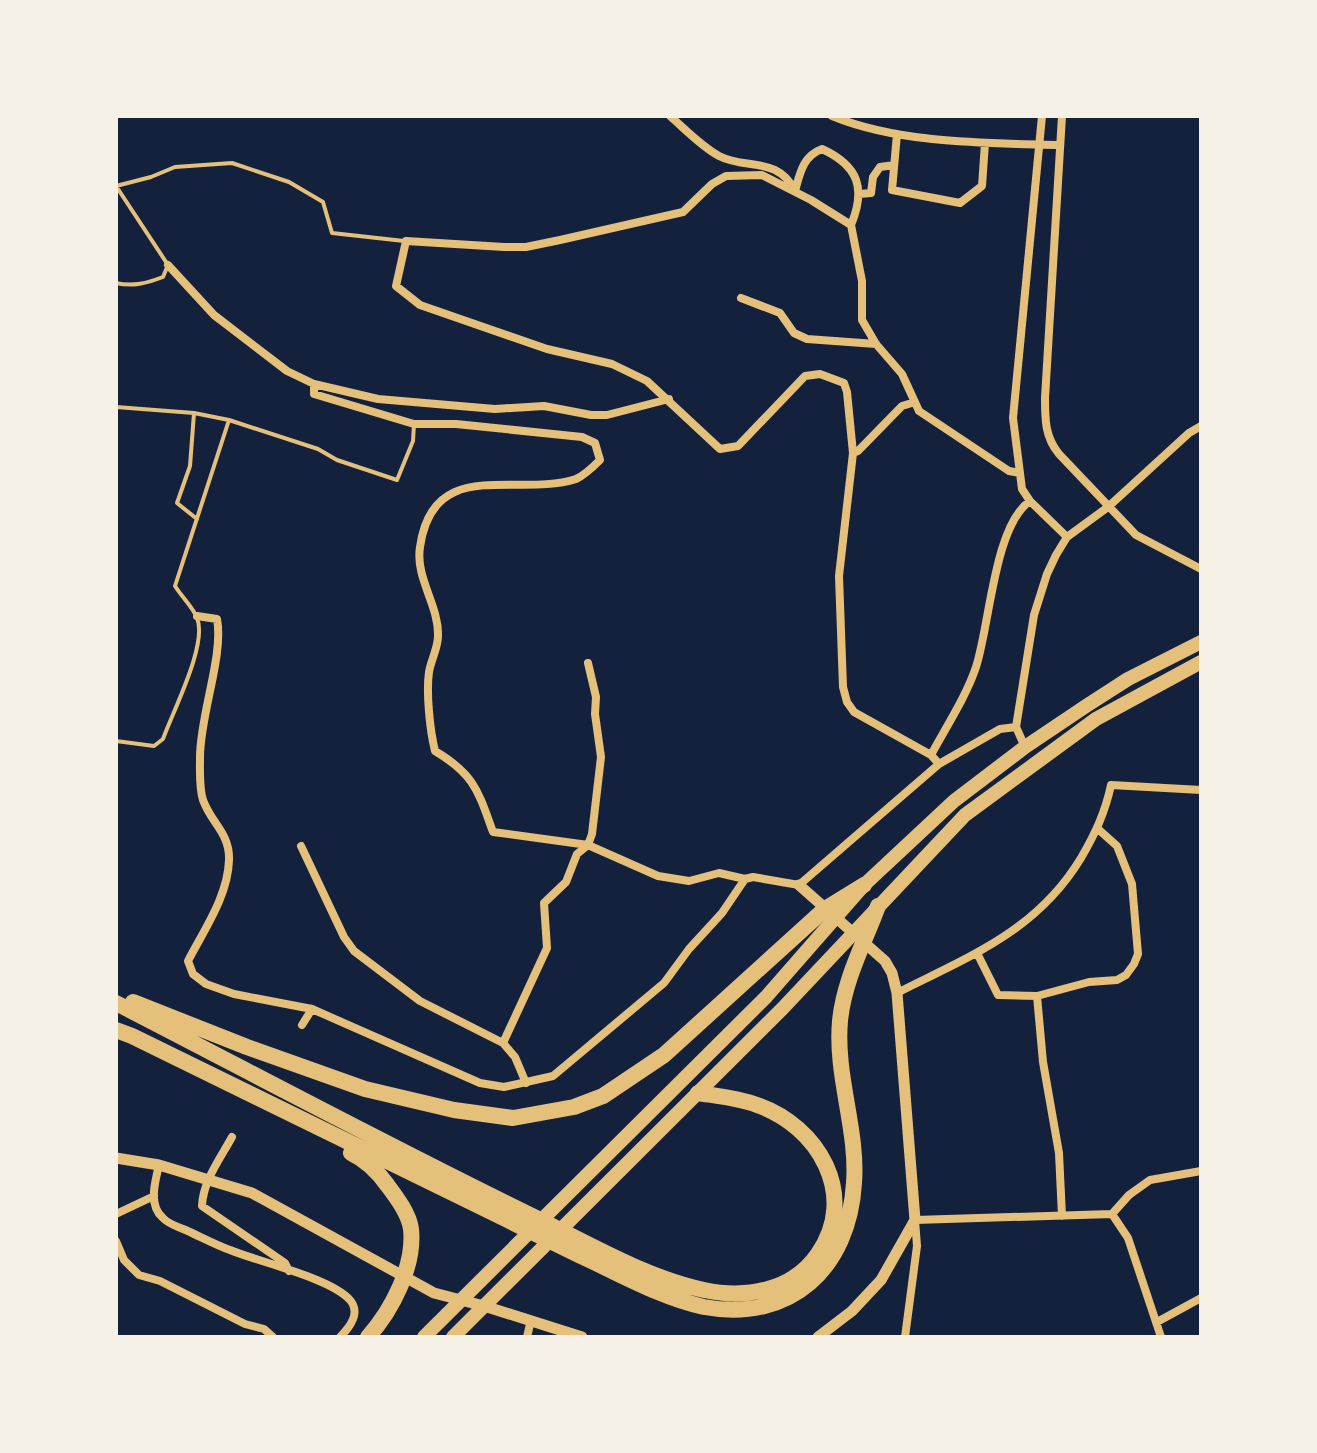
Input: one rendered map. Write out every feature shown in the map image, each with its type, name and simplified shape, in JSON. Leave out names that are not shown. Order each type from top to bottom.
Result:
[{"type":"highway","points":[[116,996],[365,1089],[454,1110],[513,1118],[574,1107],[603,1096],[664,1055],[831,914],[954,801],[1025,747],[1128,679],[1201,642]]},
{"type":"highway","points":[[453,1337],[858,937],[878,906],[965,815],[1096,719],[1201,662]]},
{"type":"highway","points":[[424,1337],[766,997],[831,914]]},
{"type":"highway","points":[[116,1030],[494,1205],[664,1293],[704,1307],[762,1306],[805,1288],[821,1274],[836,1254],[850,1220],[853,1153],[840,1059],[840,1022],[858,937]]},
{"type":"highway","points":[[116,1003],[494,1205]]},
{"type":"highway","points":[[116,1038],[362,1158],[381,1177],[406,1214],[411,1243],[409,1262],[397,1291],[378,1326],[368,1337]]},
{"type":"highway","points":[[586,1250],[706,1291],[759,1293],[779,1286],[812,1263],[824,1246],[834,1218],[834,1188],[815,1145],[798,1127],[757,1105],[698,1093]]},
{"type":"street","points":[[670,116],[718,155],[736,163],[763,164],[789,180],[795,192]]},
{"type":"street","points":[[832,116],[848,123],[897,134],[985,143],[1060,145]]},
{"type":"street","points":[[1042,116],[1013,418],[1022,489],[1067,537]]},
{"type":"street","points":[[1062,116],[1046,424],[1051,444],[1136,535],[1201,569]]},
{"type":"street","points":[[897,134],[892,190],[960,203],[982,186],[985,143]]},
{"type":"street","points":[[795,192],[802,166],[812,153],[822,149],[841,158],[858,183],[860,203],[851,225],[862,281],[862,320],[876,344],[902,374],[919,411],[1009,471],[1020,473]]},
{"type":"street","points":[[859,194],[871,193],[873,177],[880,167],[894,165]]},
{"type":"street","points":[[851,225],[762,175],[726,176],[712,184],[683,212],[526,247],[406,241],[396,286],[420,305],[547,349],[612,364],[647,381],[720,449],[738,446],[805,376],[820,374],[844,383],[849,403],[853,453],[839,576],[843,687],[854,712],[931,755],[939,764]]},
{"type":"street","points":[[168,265],[214,315],[287,371],[314,384],[378,399],[495,409],[544,406],[591,415],[607,415],[669,399]]},
{"type":"street","points":[[741,298],[780,313],[794,333],[807,339],[876,344]]},
{"type":"street","points":[[314,384],[314,394],[414,424],[456,424],[582,437],[595,443],[600,460],[578,478],[465,487],[448,495],[435,508],[426,524],[419,566],[434,611],[438,637],[429,674],[435,751],[454,762],[478,790],[493,832],[588,845],[658,876],[689,881],[719,873],[799,885],[885,961],[897,993],[917,1246],[905,1337]]},
{"type":"street","points":[[853,453],[902,406],[915,402]]},
{"type":"street","points":[[1025,747],[1016,727],[1034,615],[1047,574],[1067,537],[1108,507],[1189,433],[1201,426]]},
{"type":"street","points":[[931,755],[976,668],[1004,540],[1020,507],[1030,501]]},
{"type":"street","points":[[197,616],[217,619],[220,633],[203,718],[200,755],[202,799],[228,842],[229,861],[225,885],[188,961],[193,974],[206,984],[234,994],[312,1009],[480,1083],[504,1087],[526,1083],[553,1076],[664,983],[689,949],[722,913],[745,879]]},
{"type":"street","points":[[503,1043],[547,948],[544,903],[566,882],[577,854],[588,845],[592,834],[601,757],[595,714],[596,697],[588,663]]},
{"type":"street","points":[[799,885],[939,764],[1000,729],[1016,727]]},
{"type":"street","points":[[897,993],[977,953],[1022,926],[1050,902],[1065,885],[1098,829],[1111,785],[1201,790]]},
{"type":"street","points":[[977,953],[998,995],[1037,996],[1089,982],[1117,980],[1126,975],[1138,954],[1132,884],[1117,846],[1098,829]]},
{"type":"street","points":[[301,846],[344,937],[354,951],[420,1001],[503,1043],[515,1057],[526,1083]]},
{"type":"street","points":[[1037,996],[1043,1062],[1059,1153],[1062,1216]]},
{"type":"street","points":[[302,1025],[312,1009]]},
{"type":"street","points":[[232,1137],[208,1180],[202,1206],[285,1263],[289,1271]]},
{"type":"street","points":[[116,1158],[159,1165],[252,1193],[434,1293],[582,1337]]},
{"type":"street","points":[[159,1165],[153,1186],[155,1207],[163,1219],[230,1251],[321,1283],[352,1302],[355,1312],[353,1322],[340,1337]]},
{"type":"street","points":[[915,1220],[1112,1214],[1129,1195],[1150,1180],[1201,1171]]},
{"type":"street","points":[[116,1214],[154,1196]]},
{"type":"street","points":[[1112,1214],[1128,1238],[1160,1337]]},
{"type":"street","points":[[818,1337],[852,1311],[881,1280],[915,1220]]},
{"type":"street","points":[[116,1241],[124,1260],[139,1275],[160,1281],[245,1324],[264,1329],[273,1337]]},
{"type":"street","points":[[1157,1322],[1201,1298]]},
{"type":"street","points":[[527,1337],[531,1320]]},
{"type":"lane","points":[[116,283],[128,286],[145,284],[163,277],[168,265],[116,186],[175,167],[232,163],[289,182],[323,202],[332,233],[406,241]]},
{"type":"lane","points":[[116,407],[194,413],[229,420],[318,449],[337,460],[397,480],[413,441],[414,424]]},
{"type":"lane","points":[[194,413],[190,466],[177,503],[197,519]]},
{"type":"lane","points":[[116,741],[154,746],[163,739],[196,650],[200,635],[197,616],[175,586],[229,420]]}]
